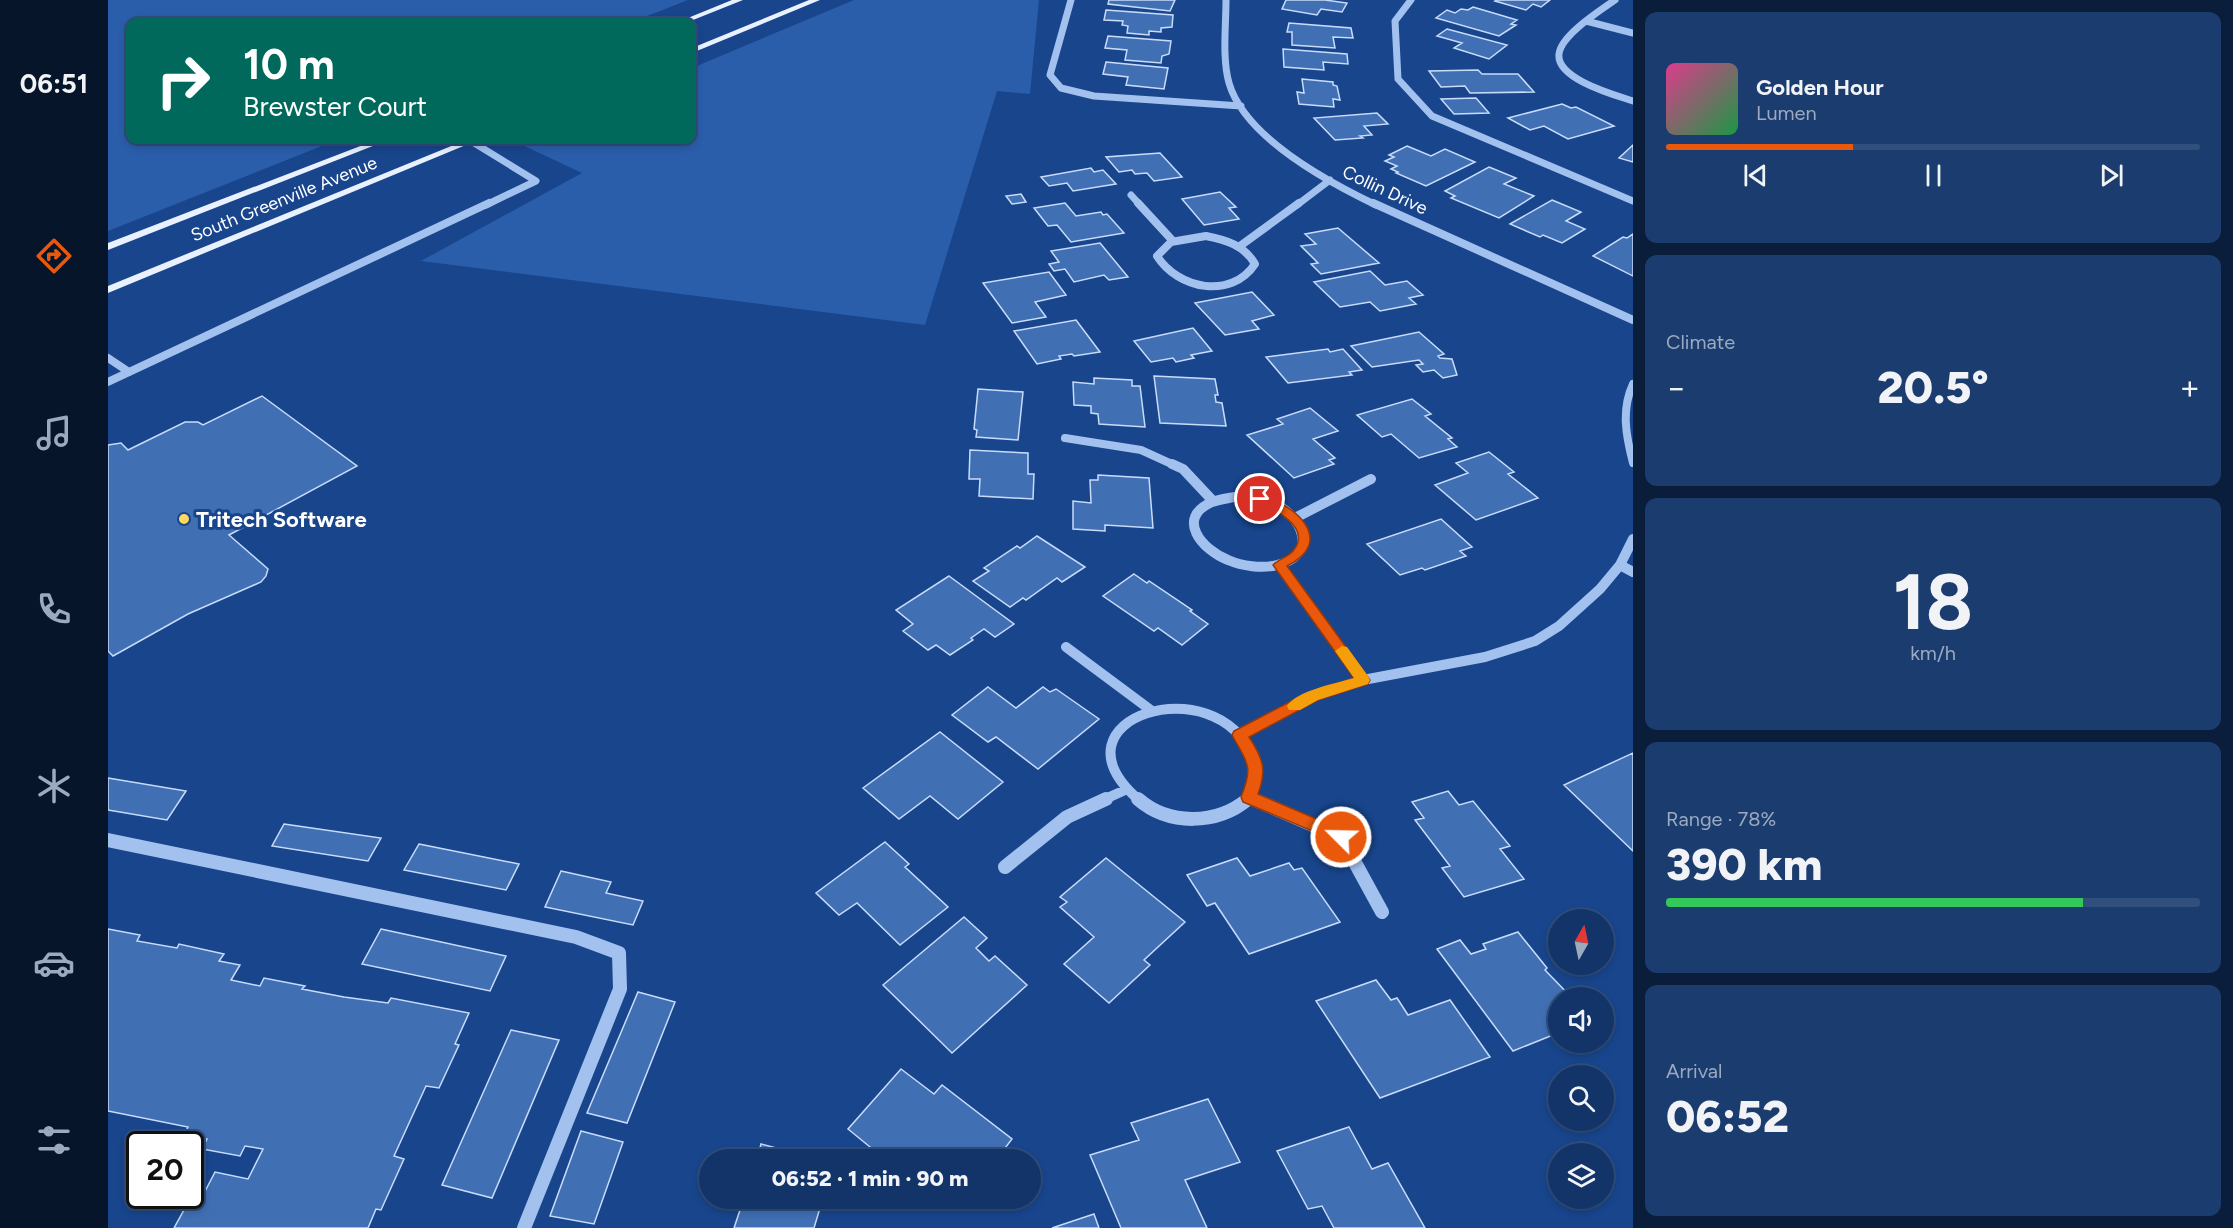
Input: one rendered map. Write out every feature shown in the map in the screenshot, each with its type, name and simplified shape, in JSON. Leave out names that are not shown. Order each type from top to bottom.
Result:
[{"type":"main road","points":[[692,18],[739,0]]},
{"type":"main road","points":[[696,49],[816,0]]},
{"type":"main road","name":"South Greenville Avenue","points":[[108,248],[373,144]]},
{"type":"main road","name":"South Greenville Avenue","points":[[108,290],[462,144]]},
{"type":"street","points":[[1071,0],[1050,75],[1061,88],[1094,96],[1241,106]]},
{"type":"street","name":"Collin Drive","points":[[1226,0],[1229,85],[1251,119],[1282,149],[1330,180],[1378,205],[1633,320]]},
{"type":"street","points":[[1411,0],[1395,21],[1398,79],[1432,116],[1633,201]]},
{"type":"street","points":[[1615,0],[1586,21],[1565,42],[1558,52],[1559,60],[1570,74],[1598,90],[1633,100]]},
{"type":"street","points":[[1586,21],[1633,33]]},
{"type":"street","points":[[108,382],[536,181],[478,144]]},
{"type":"street","points":[[1240,246],[1330,180]]},
{"type":"street","points":[[1131,195],[1172,240]]},
{"type":"street","points":[[1206,236],[1240,246],[1251,255],[1255,264],[1252,274],[1241,281],[1225,285],[1187,282],[1171,275],[1161,266],[1157,256],[1161,247],[1172,240],[1206,236]]},
{"type":"street","points":[[108,358],[129,372]]},
{"type":"street","points":[[1633,384],[1626,400],[1625,418],[1633,463]]},
{"type":"street","points":[[1065,438],[1142,450],[1183,469],[1213,501]]},
{"type":"street","points":[[1295,518],[1371,479]]},
{"type":"street","points":[[1239,496],[1260,499],[1280,506],[1295,518],[1303,531],[1304,545],[1295,557],[1279,565],[1258,568],[1236,565],[1216,556],[1201,544],[1194,530],[1195,516],[1204,505],[1219,498],[1239,496]]},
{"type":"street","points":[[1239,735],[1312,696],[1363,680],[1485,657],[1535,641],[1559,626],[1600,589],[1620,565],[1633,539]]},
{"type":"street","points":[[1279,565],[1363,680]]},
{"type":"street","points":[[1620,565],[1633,572]]},
{"type":"street","points":[[1066,647],[1152,711]]},
{"type":"street","points":[[1164,708],[1191,710],[1218,719],[1239,735],[1253,756],[1256,778],[1249,797],[1230,813],[1204,820],[1174,818],[1147,807],[1125,790],[1113,769],[1111,747],[1121,728],[1139,714],[1164,708]]},
{"type":"street","points":[[1005,867],[1066,817],[1125,790]]},
{"type":"street","points":[[1249,797],[1341,837],[1382,912]]},
{"type":"street","points":[[108,840],[576,937],[619,953],[620,989],[524,1228]]},
{"type":"shaded area","points":[[108,0],[688,0],[642,18],[126,18],[126,144],[327,144],[108,231]]},
{"type":"shaded area","points":[[854,0],[1039,0],[1030,94],[997,91],[925,325],[421,261],[582,173],[520,144],[696,144],[696,66]]},
{"type":"building","points":[[1109,0],[1175,0],[1170,11],[1108,4]]},
{"type":"building","points":[[1286,0],[1325,0],[1347,3],[1342,12],[1321,9],[1317,15],[1282,9]]},
{"type":"building","points":[[1550,0],[1541,7],[1533,4],[1526,10],[1495,1]]},
{"type":"building","points":[[1473,7],[1517,20],[1511,24],[1516,25],[1499,36],[1436,18],[1447,10],[1455,13],[1461,9],[1468,10]]},
{"type":"building","points":[[1106,10],[1173,15],[1172,27],[1161,28],[1161,32],[1149,31],[1149,35],[1127,33],[1128,26],[1122,25],[1123,21],[1104,20]]},
{"type":"building","points":[[1289,23],[1351,28],[1353,38],[1333,37],[1335,48],[1292,45],[1292,32],[1287,32]]},
{"type":"building","points":[[1447,29],[1507,45],[1489,59],[1454,48],[1462,43],[1437,36]]},
{"type":"building","points":[[1108,36],[1171,41],[1169,54],[1162,56],[1161,63],[1125,60],[1127,50],[1105,48]]},
{"type":"building","points":[[1283,49],[1347,54],[1348,64],[1323,62],[1324,70],[1284,67]]},
{"type":"building","points":[[1106,62],[1168,68],[1164,89],[1126,85],[1128,77],[1103,74]]},
{"type":"building","points":[[1478,70],[1482,74],[1518,74],[1534,92],[1470,93],[1465,86],[1441,87],[1429,71]]},
{"type":"building","points":[[1302,79],[1333,82],[1333,85],[1337,86],[1340,100],[1333,99],[1334,107],[1299,104],[1297,92],[1304,93]]},
{"type":"building","points":[[1476,98],[1489,113],[1454,114],[1441,99]]},
{"type":"building","points":[[1562,104],[1571,108],[1576,107],[1614,126],[1568,139],[1544,126],[1530,130],[1508,118]]},
{"type":"building","points":[[1377,113],[1388,124],[1364,126],[1372,135],[1360,136],[1363,138],[1335,140],[1314,118]]},
{"type":"building","points":[[1633,145],[1633,162],[1619,158]]},
{"type":"building","points":[[1407,146],[1431,156],[1445,149],[1475,162],[1426,186],[1396,173],[1398,172],[1391,169],[1397,166],[1385,161],[1394,157],[1389,155]]},
{"type":"building","points":[[1160,153],[1182,177],[1154,181],[1147,173],[1135,174],[1132,170],[1119,172],[1106,157]]},
{"type":"building","points":[[1489,167],[1516,178],[1504,184],[1534,196],[1499,218],[1451,198],[1455,196],[1445,191]]},
{"type":"building","points":[[1091,168],[1094,172],[1103,170],[1116,184],[1073,191],[1067,183],[1049,186],[1041,177]]},
{"type":"building","points":[[1220,192],[1236,207],[1229,208],[1239,219],[1204,225],[1182,199]]},
{"type":"building","points":[[1021,194],[1026,202],[1012,204],[1006,196]]},
{"type":"building","points":[[1552,200],[1581,212],[1566,221],[1585,229],[1562,243],[1543,235],[1540,237],[1510,224]]},
{"type":"building","points":[[1065,203],[1076,216],[1101,212],[1103,215],[1107,214],[1124,233],[1071,242],[1057,225],[1048,226],[1034,208]]},
{"type":"building","points":[[1338,228],[1379,263],[1321,274],[1311,264],[1318,263],[1301,246],[1316,244],[1305,234]]},
{"type":"building","points":[[1633,234],[1633,276],[1593,256],[1623,237],[1627,238]]},
{"type":"building","points":[[1100,243],[1128,277],[1109,280],[1104,275],[1074,282],[1065,269],[1054,271],[1049,264],[1059,262],[1051,251]]},
{"type":"building","points":[[1370,271],[1385,285],[1407,281],[1423,295],[1409,298],[1416,304],[1380,311],[1370,302],[1340,307],[1314,282]]},
{"type":"building","points":[[1049,272],[1066,295],[1035,302],[1046,317],[1012,323],[983,283]]},
{"type":"building","points":[[1252,292],[1274,315],[1252,321],[1259,329],[1225,335],[1195,303]]},
{"type":"building","points":[[1076,320],[1100,352],[1059,356],[1061,359],[1037,364],[1014,331]]},
{"type":"building","points":[[1193,328],[1212,351],[1191,355],[1194,358],[1176,362],[1173,358],[1151,362],[1134,341]]},
{"type":"building","points":[[1419,332],[1444,354],[1438,356],[1440,358],[1452,359],[1457,375],[1443,378],[1434,370],[1423,372],[1416,365],[1423,364],[1419,360],[1372,367],[1351,346]]},
{"type":"building","points":[[1328,349],[1330,352],[1343,349],[1362,370],[1349,372],[1352,375],[1288,383],[1266,357]]},
{"type":"building","points":[[1154,376],[1215,379],[1218,395],[1215,395],[1216,402],[1222,403],[1226,426],[1160,423]]},
{"type":"building","points":[[1094,378],[1132,380],[1132,386],[1140,386],[1145,427],[1099,424],[1098,414],[1091,413],[1091,406],[1074,405],[1073,382],[1094,384]]},
{"type":"building","points":[[978,389],[1023,392],[1018,440],[976,437],[977,430],[974,429]]},
{"type":"building","name":"Tritech Software","points":[[262,396],[357,466],[229,535],[268,569],[261,582],[188,614],[113,656],[108,651],[108,445],[121,443],[128,450],[185,422],[198,422],[203,425]]},
{"type":"building","points":[[1412,399],[1431,414],[1425,416],[1452,438],[1448,439],[1457,447],[1419,458],[1391,434],[1382,437],[1357,415]]},
{"type":"building","points":[[1310,408],[1338,431],[1313,439],[1335,458],[1329,460],[1334,464],[1294,478],[1247,435],[1283,424],[1277,419]]},
{"type":"building","points":[[970,450],[1028,453],[1028,474],[1034,474],[1033,499],[979,496],[980,479],[969,479]]},
{"type":"building","points":[[1489,452],[1514,472],[1508,474],[1538,498],[1476,520],[1435,485],[1468,473],[1456,463]]},
{"type":"building","points":[[1098,475],[1149,478],[1153,528],[1105,525],[1105,531],[1073,529],[1073,501],[1091,503],[1090,480],[1098,480]]},
{"type":"building","points":[[1441,519],[1472,547],[1460,551],[1466,556],[1425,570],[1422,568],[1400,575],[1367,544]]},
{"type":"building","points":[[1037,536],[1085,567],[1062,582],[1057,578],[1026,600],[1023,598],[1010,607],[973,581],[989,571],[984,568]]},
{"type":"building","points":[[1134,574],[1147,583],[1149,581],[1192,610],[1190,611],[1208,624],[1182,645],[1158,628],[1154,631],[1103,596]]},
{"type":"building","points":[[949,576],[1014,624],[995,637],[984,629],[971,638],[973,640],[950,655],[936,645],[928,650],[903,631],[913,624],[896,610]]},
{"type":"building","points":[[988,687],[1016,708],[1043,687],[1050,692],[1056,689],[1099,719],[1038,769],[996,737],[988,742],[952,715]]},
{"type":"building","points":[[940,732],[1003,782],[958,819],[930,796],[899,819],[863,788]]},
{"type":"building","points":[[1633,753],[1633,851],[1564,785]]},
{"type":"building","points":[[108,778],[186,791],[167,820],[108,810]]},
{"type":"building","points":[[1448,791],[1459,805],[1473,801],[1510,846],[1500,849],[1524,879],[1464,897],[1442,868],[1450,866],[1415,820],[1424,818],[1412,802]]},
{"type":"building","points":[[284,824],[381,838],[368,861],[272,846]]},
{"type":"building","points":[[885,842],[909,864],[905,867],[948,907],[900,945],[857,903],[839,915],[816,893]]},
{"type":"building","points":[[419,844],[519,864],[506,890],[404,870]]},
{"type":"building","points":[[1106,858],[1185,922],[1144,960],[1150,965],[1109,1003],[1064,964],[1094,937],[1060,907],[1067,902],[1060,897]]},
{"type":"building","points":[[1237,858],[1250,876],[1289,863],[1294,870],[1302,868],[1340,922],[1249,954],[1215,903],[1207,906],[1187,875]]},
{"type":"building","points":[[561,871],[611,882],[606,893],[643,901],[633,925],[545,907]]},
{"type":"building","points":[[964,917],[987,938],[976,948],[989,961],[995,956],[1027,985],[952,1053],[883,985]]},
{"type":"building","points":[[108,929],[140,935],[137,941],[177,948],[179,944],[224,954],[219,961],[240,965],[231,980],[260,986],[264,978],[305,986],[302,989],[344,997],[388,1003],[391,998],[469,1013],[455,1044],[459,1045],[439,1088],[426,1086],[394,1156],[404,1159],[381,1210],[376,1209],[368,1228],[174,1228],[184,1209],[204,1209],[204,1193],[215,1172],[248,1179],[263,1149],[245,1146],[240,1156],[204,1149],[207,1139],[204,1138],[204,1131],[186,1131],[188,1127],[108,1111]]},
{"type":"building","points":[[381,929],[506,956],[490,991],[362,964]]},
{"type":"building","points":[[1518,932],[1547,968],[1545,970],[1548,975],[1561,987],[1548,987],[1548,1037],[1513,1051],[1437,949],[1460,940],[1471,954],[1486,949],[1483,944]]},
{"type":"building","points":[[1376,980],[1391,1000],[1397,998],[1408,1015],[1450,1000],[1490,1057],[1380,1098],[1316,1001]]},
{"type":"building","points":[[638,992],[675,1002],[627,1123],[587,1113]]},
{"type":"building","points":[[511,1030],[559,1040],[492,1198],[442,1185]]},
{"type":"building","points":[[901,1069],[934,1094],[942,1085],[1012,1139],[1004,1149],[873,1149],[848,1129]]},
{"type":"building","points":[[1208,1099],[1240,1162],[1185,1180],[1207,1228],[1121,1228],[1090,1155],[1139,1140],[1131,1123]]},
{"type":"building","points":[[1349,1127],[1372,1169],[1388,1163],[1425,1228],[1334,1228],[1322,1206],[1308,1209],[1277,1151]]},
{"type":"building","points":[[581,1131],[623,1142],[594,1224],[550,1216]]},
{"type":"building","points":[[761,1144],[780,1149],[760,1149]]},
{"type":"building","points":[[740,1209],[820,1209],[814,1228],[734,1228]]},
{"type":"building","points":[[1094,1214],[1099,1228],[1052,1228]]},
{"type":"slow traffic","points":[[1294,706],[1312,696],[1363,680],[1342,651]]},
{"type":"place","name":"Tritech Software","points":[[184,519]]},
{"type":"route","points":[[1260,499],[1280,506],[1295,518],[1303,531],[1304,545],[1295,557],[1279,565],[1363,680],[1312,696],[1239,735],[1253,756],[1256,778],[1249,797],[1341,837]]}]
